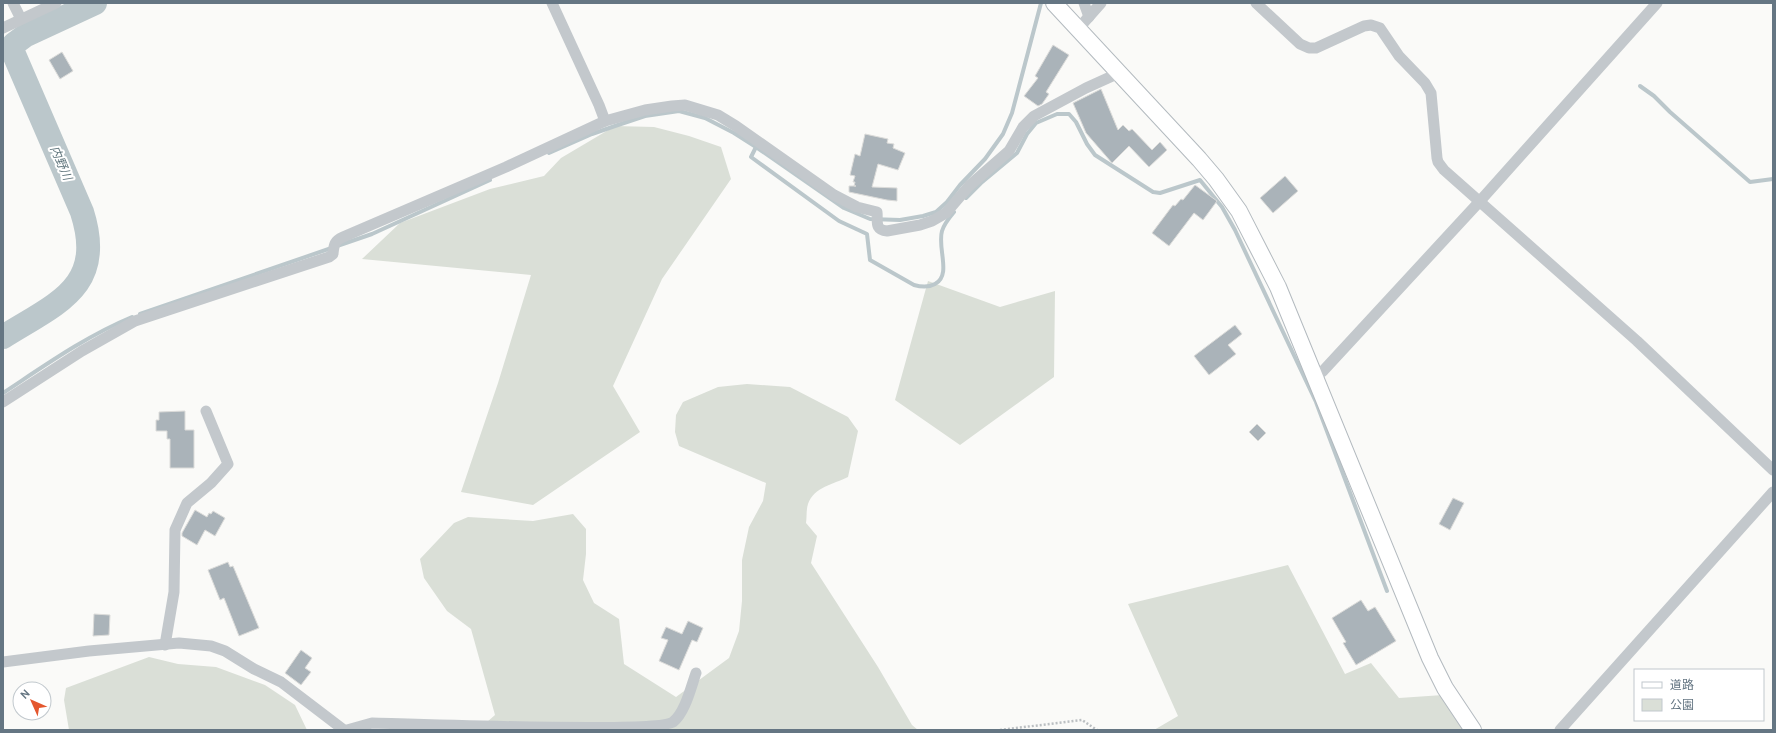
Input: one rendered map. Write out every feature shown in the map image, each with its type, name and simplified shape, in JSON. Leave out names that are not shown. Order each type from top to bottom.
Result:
[{"type":"street","points":[[13,3],[21,19],[19,20]]},
{"type":"street","points":[[3,28],[56,3]]},
{"type":"street","points":[[552,3],[605,121]]},
{"type":"street","points":[[1054,3],[1203,164],[1239,210],[1278,287],[1430,658],[1445,688],[1473,730]]},
{"type":"street","points":[[1084,3],[1089,17]]},
{"type":"street","points":[[1078,29],[1101,3]]},
{"type":"street","points":[[1256,3],[1300,44],[1309,48],[1316,48],[1364,26],[1371,25],[1380,28],[1403,60],[1425,83],[1431,93],[1438,162],[1444,170],[1637,341],[1773,470]]},
{"type":"street","points":[[1315,377],[1323,371],[1480,201],[1657,3]]},
{"type":"street","points":[[3,402],[82,351],[135,321],[329,257],[332,254],[334,244],[337,240],[500,169],[605,121],[645,110],[685,105],[718,116],[736,126],[834,195],[857,207],[877,212],[876,223],[878,227],[883,231],[887,231],[926,223],[946,213],[969,186],[1009,151],[1026,123],[1034,116],[1086,88],[1119,73]]},
{"type":"street","points":[[165,645],[174,592],[175,530],[187,503],[211,483],[228,464],[206,411]]},
{"type":"street","points":[[1560,730],[1773,492]]},
{"type":"street","points":[[3,662],[89,651],[198,644],[225,651],[254,669],[281,682],[344,730]]},
{"type":"street","points":[[347,730],[355,726],[372,723],[603,728],[656,726],[668,724],[677,718],[685,703],[696,673]]},
{"type":"path","points":[[1000,730],[1082,720],[1097,730]]},
{"type":"green space","points":[[615,126],[654,127],[689,136],[721,147],[731,179],[662,279],[613,386],[640,432],[533,505],[461,492],[498,383],[531,275],[362,259],[400,223],[490,189],[544,176],[561,158]]},
{"type":"green space","points":[[928,281],[1000,307],[1055,291],[1054,377],[960,445],[895,400]]},
{"type":"green space","points":[[747,384],[790,387],[848,417],[858,431],[848,477],[820,490],[811,498],[808,504],[806,523],[817,536],[811,563],[878,667],[912,725],[918,730],[390,730],[487,722],[495,715],[471,629],[447,611],[424,578],[420,559],[454,523],[468,517],[533,521],[573,514],[586,529],[586,554],[583,580],[594,603],[619,619],[624,664],[676,697],[729,658],[739,631],[742,601],[742,560],[749,527],[763,501],[766,483],[679,446],[675,432],[676,415],[683,402],[718,387]]},
{"type":"green space","points":[[1288,565],[1345,674],[1371,663],[1399,698],[1443,695],[1473,730],[1154,730],[1178,716],[1128,604]]},
{"type":"green space","points":[[149,657],[178,664],[216,667],[265,685],[295,705],[307,730],[69,730],[64,700],[66,688]]},
{"type":"building","points":[[1053,45],[1069,55],[1046,92],[1049,94],[1042,104],[1038,106],[1024,96],[1038,78],[1035,76]]},
{"type":"building","points":[[62,52],[73,71],[60,79],[49,60]]},
{"type":"building","points":[[1101,89],[1118,130],[1123,125],[1129,131],[1132,129],[1152,150],[1160,142],[1167,150],[1149,167],[1129,146],[1112,163],[1086,133],[1073,103]]},
{"type":"building","points":[[865,134],[888,139],[887,143],[894,144],[893,148],[905,153],[898,170],[878,164],[872,187],[897,188],[897,201],[849,192],[849,186],[854,186],[855,182],[853,182],[855,176],[850,175],[855,154],[860,156]]},
{"type":"building","points":[[1285,176],[1298,191],[1273,213],[1260,198]]},
{"type":"building","points":[[1195,185],[1217,201],[1203,220],[1194,213],[1169,246],[1152,233],[1173,205],[1175,206],[1181,199],[1183,200]]},
{"type":"building","points":[[1235,325],[1242,334],[1228,345],[1236,354],[1209,375],[1194,356]]},
{"type":"building","points":[[185,411],[185,430],[194,430],[194,468],[170,468],[170,439],[167,439],[167,431],[156,431],[156,420],[159,420],[159,412]]},
{"type":"building","points":[[1257,424],[1266,433],[1258,441],[1249,432]]},
{"type":"building","points":[[1453,498],[1464,503],[1450,530],[1439,524]]},
{"type":"building","points":[[195,510],[207,517],[209,513],[211,514],[213,511],[225,518],[215,536],[205,530],[197,545],[182,536],[182,533]]},
{"type":"building","points":[[228,562],[230,567],[233,566],[259,628],[239,636],[224,598],[220,600],[208,570]]},
{"type":"building","points":[[1361,600],[1368,611],[1375,607],[1396,641],[1356,665],[1343,643],[1346,642],[1332,618]]},
{"type":"building","points":[[94,614],[110,615],[109,635],[93,636]]},
{"type":"building","points":[[688,621],[703,628],[697,642],[692,640],[679,670],[659,661],[668,640],[661,638],[666,627],[682,634]]},
{"type":"building","points":[[301,650],[312,658],[305,668],[311,672],[301,685],[285,673]]},
{"type":"waterway","name":"内野川","points":[[3,337],[42,314],[72,290],[82,276],[87,258],[88,238],[82,212],[13,52],[14,44],[26,35],[95,3]]},
{"type":"waterway","points":[[549,153],[592,134],[645,116],[679,111],[705,118],[734,133],[844,208],[870,219],[900,220],[923,216],[936,212],[947,202],[960,185],[985,159],[1003,134],[1012,113],[1041,3]]},
{"type":"waterway","points":[[1640,86],[1654,96],[1670,112],[1750,182],[1773,179]]},
{"type":"waterway","points":[[966,198],[981,183],[1017,153],[1027,134],[1036,123],[1057,114],[1069,114],[1076,122],[1087,144],[1095,155],[1153,192],[1160,193],[1200,180],[1222,207],[1235,230],[1316,402],[1387,591]]},
{"type":"waterway","points":[[756,147],[751,157],[839,221],[867,234],[870,260],[914,285],[927,287],[940,280],[943,274],[941,245],[942,231],[945,223],[954,212]]},
{"type":"waterway","points":[[140,314],[372,234],[490,180]]},
{"type":"waterway","points":[[3,393],[82,342],[132,317]]}]
